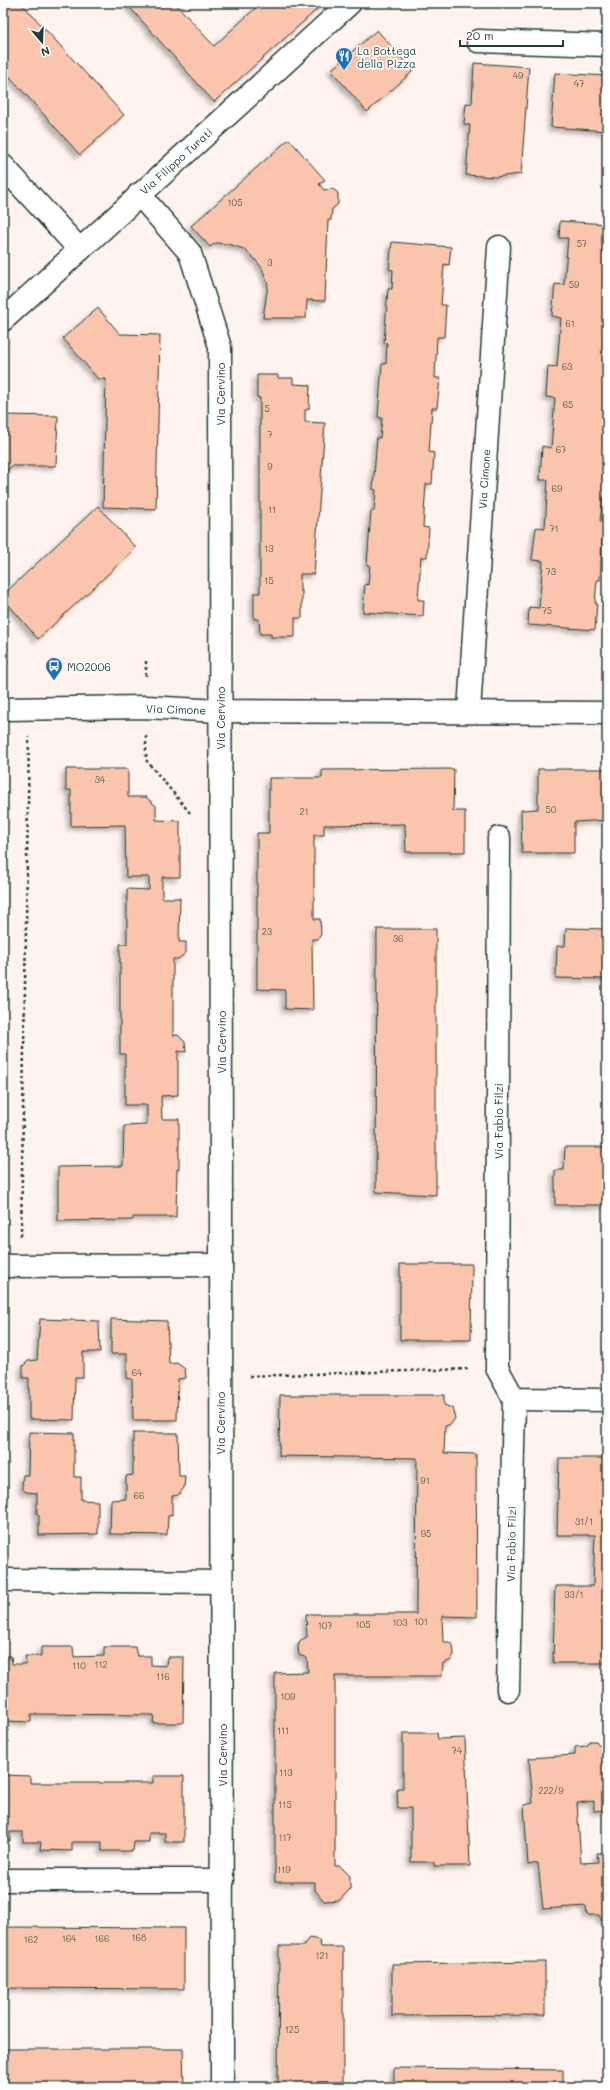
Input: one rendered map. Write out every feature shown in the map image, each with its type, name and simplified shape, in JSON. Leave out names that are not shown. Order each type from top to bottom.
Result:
[{"type":"street","name":"Via Filippo Turati","points":[[3,320],[139,194],[350,3]]},
{"type":"street","points":[[478,41],[607,45]]},
{"type":"street","points":[[3,166],[80,250]]},
{"type":"street","name":"Via Cervino","points":[[139,194],[190,253],[220,347],[220,1582],[223,1880],[222,2087]]},
{"type":"street","name":"Via Cimone","points":[[468,711],[500,246]]},
{"type":"street","name":"Via Cimone","points":[[3,709],[146,707],[220,710],[607,713]]},
{"type":"street","name":"Via Fabio Filzi","points":[[499,838],[497,1368],[514,1399],[508,1690]]},
{"type":"street","points":[[12,1266],[221,1265]]},
{"type":"street","points":[[514,1399],[607,1400]]},
{"type":"street","points":[[3,1580],[220,1582]]},
{"type":"street","points":[[3,1880],[223,1880]]},
{"type":"path","points":[[12,1266],[29,709]]},
{"type":"path","points":[[220,1377],[497,1368]]},
{"type":"building","points":[[3,3],[21,3],[124,115],[80,155],[3,69]]},
{"type":"building","points":[[126,3],[175,3],[214,46],[261,3],[324,3],[214,102]]},
{"type":"building","points":[[377,30],[413,71],[367,112],[331,70]]},
{"type":"building","points":[[474,63],[529,67],[521,174],[495,177],[466,175],[470,125],[464,124],[466,103],[472,104]]},
{"type":"building","points":[[555,73],[607,76],[607,131],[551,127]]},
{"type":"building","points":[[289,139],[325,180],[319,184],[324,190],[333,189],[338,193],[338,204],[332,209],[331,220],[328,220],[325,301],[307,300],[306,318],[263,318],[268,285],[262,268],[244,249],[228,244],[216,243],[210,247],[191,226]]},
{"type":"building","points":[[560,221],[607,224],[607,479],[606,496],[603,496],[600,521],[603,522],[600,580],[597,580],[595,603],[597,603],[595,630],[528,625],[529,607],[539,608],[543,561],[532,560],[536,527],[545,528],[548,480],[540,480],[542,446],[551,448],[555,398],[546,397],[548,366],[557,367],[561,318],[552,316],[555,284],[564,285],[568,238],[559,238]]},
{"type":"building","points":[[392,242],[451,247],[449,265],[444,264],[441,305],[446,305],[444,337],[437,337],[435,378],[440,378],[437,408],[432,408],[429,452],[434,453],[432,484],[426,484],[423,527],[429,528],[427,557],[421,557],[418,600],[424,600],[423,616],[363,612],[365,584],[368,585],[370,565],[367,565],[371,511],[374,511],[376,490],[373,489],[377,437],[380,438],[382,418],[378,417],[382,364],[386,364],[387,343],[384,343],[388,289],[392,289],[393,270],[389,269]]},
{"type":"building","points":[[98,308],[120,334],[160,335],[156,509],[103,507],[106,379],[98,379],[63,338]]},
{"type":"building","points":[[257,375],[278,375],[278,378],[293,378],[293,384],[310,385],[309,409],[305,410],[305,422],[325,423],[314,574],[300,574],[300,591],[302,590],[302,618],[295,618],[295,637],[271,637],[271,634],[260,634],[259,619],[254,619],[254,593],[260,593],[260,398],[257,397]]},
{"type":"building","points":[[3,415],[58,416],[56,466],[12,466],[3,474]]},
{"type":"building","points":[[98,506],[136,548],[38,639],[3,598],[3,595]]},
{"type":"building","points":[[66,769],[128,769],[128,797],[146,797],[156,806],[156,820],[180,821],[180,877],[162,877],[162,898],[180,898],[179,942],[186,942],[186,953],[178,959],[173,959],[173,1035],[178,1035],[185,1042],[186,1052],[178,1051],[178,1095],[161,1096],[162,1119],[179,1119],[179,1169],[177,1169],[176,1217],[133,1217],[133,1220],[58,1221],[58,1167],[123,1166],[124,1126],[147,1125],[147,1105],[125,1105],[125,1054],[120,1054],[120,944],[127,944],[127,889],[149,890],[149,877],[126,877],[125,825],[71,826],[71,790],[66,790]]},
{"type":"building","points":[[454,769],[453,811],[465,811],[465,852],[406,852],[405,824],[324,825],[324,835],[314,835],[314,919],[320,919],[321,934],[318,939],[312,939],[313,1010],[285,1009],[285,990],[257,989],[257,833],[269,833],[269,778],[322,778],[322,770]]},
{"type":"building","points":[[538,769],[607,769],[607,820],[574,822],[574,853],[522,853],[521,810],[538,809]]},
{"type":"building","points":[[566,928],[607,929],[607,979],[556,978],[557,946],[565,946]]},
{"type":"building","points":[[377,929],[436,929],[436,1195],[376,1192]]},
{"type":"building","points":[[565,1147],[607,1147],[607,1205],[555,1205],[555,1170],[564,1170]]},
{"type":"building","points":[[400,1264],[472,1264],[471,1340],[400,1340]]},
{"type":"building","points":[[40,1319],[99,1321],[100,1352],[83,1352],[83,1377],[75,1377],[74,1420],[29,1419],[29,1378],[23,1378],[23,1366],[28,1361],[37,1360]]},
{"type":"building","points":[[111,1319],[167,1321],[169,1364],[177,1363],[185,1369],[186,1378],[178,1379],[177,1420],[133,1420],[132,1379],[127,1378],[127,1354],[111,1354]]},
{"type":"building","points":[[280,1395],[444,1395],[444,1405],[452,1408],[455,1418],[451,1424],[445,1426],[444,1453],[476,1454],[477,1617],[442,1616],[443,1642],[449,1642],[453,1645],[454,1655],[450,1661],[443,1663],[442,1676],[335,1676],[335,1866],[340,1866],[350,1876],[350,1889],[340,1900],[324,1901],[315,1890],[315,1882],[275,1882],[275,1673],[308,1672],[307,1658],[299,1655],[298,1646],[301,1640],[307,1637],[306,1614],[416,1614],[417,1458],[279,1456]]},
{"type":"building","points":[[29,1432],[74,1433],[74,1477],[81,1477],[81,1500],[98,1501],[98,1534],[39,1535],[37,1493],[26,1492],[22,1488],[23,1475],[28,1475]]},
{"type":"building","points":[[133,1433],[178,1433],[179,1476],[185,1476],[184,1488],[178,1495],[172,1496],[172,1515],[168,1516],[167,1535],[110,1534],[111,1500],[126,1499],[126,1476],[133,1475]]},
{"type":"building","points":[[559,1458],[607,1458],[607,1663],[553,1663],[555,1586],[593,1586],[595,1535],[557,1535]]},
{"type":"building","points":[[41,1647],[73,1647],[74,1657],[104,1656],[104,1647],[135,1647],[137,1656],[151,1656],[151,1665],[166,1666],[167,1657],[184,1657],[183,1723],[153,1723],[154,1715],[31,1714],[31,1722],[3,1721],[3,1656],[11,1656],[12,1664],[26,1664],[25,1656],[41,1656]]},
{"type":"building","points":[[403,1733],[437,1733],[438,1739],[465,1738],[470,1866],[434,1866],[434,1862],[411,1862],[411,1808],[398,1808],[397,1788],[403,1788]]},
{"type":"building","points":[[590,1741],[596,1741],[599,1745],[607,1743],[607,1810],[594,1811],[594,1801],[577,1803],[581,1863],[598,1862],[597,1853],[607,1853],[607,1920],[602,1921],[599,1915],[587,1915],[586,1906],[543,1909],[538,1863],[528,1865],[524,1805],[533,1803],[529,1758],[575,1755],[575,1747],[587,1746]]},
{"type":"building","points":[[3,1775],[30,1776],[30,1783],[153,1783],[153,1776],[184,1776],[184,1842],[165,1842],[165,1833],[149,1833],[149,1842],[134,1842],[133,1851],[102,1851],[102,1842],[72,1842],[72,1851],[40,1850],[41,1842],[23,1842],[23,1832],[10,1832],[10,1841],[3,1841]]},
{"type":"building","points":[[3,1927],[184,1928],[184,1989],[3,1988]]},
{"type":"building","points":[[309,1938],[319,1940],[321,1947],[343,1947],[343,2087],[278,2087],[279,1946],[303,1946]]},
{"type":"building","points":[[545,1962],[545,2015],[392,2016],[392,1964]]},
{"type":"building","points":[[3,2049],[183,2049],[184,2087],[3,2087]]},
{"type":"building","points":[[394,2068],[563,2070],[563,2087],[394,2087]]},
{"type":"place","name":"La Bottega della Pizza","points":[[344,71]]},
{"type":"place","name":"MO2006","points":[[54,681]]}]
